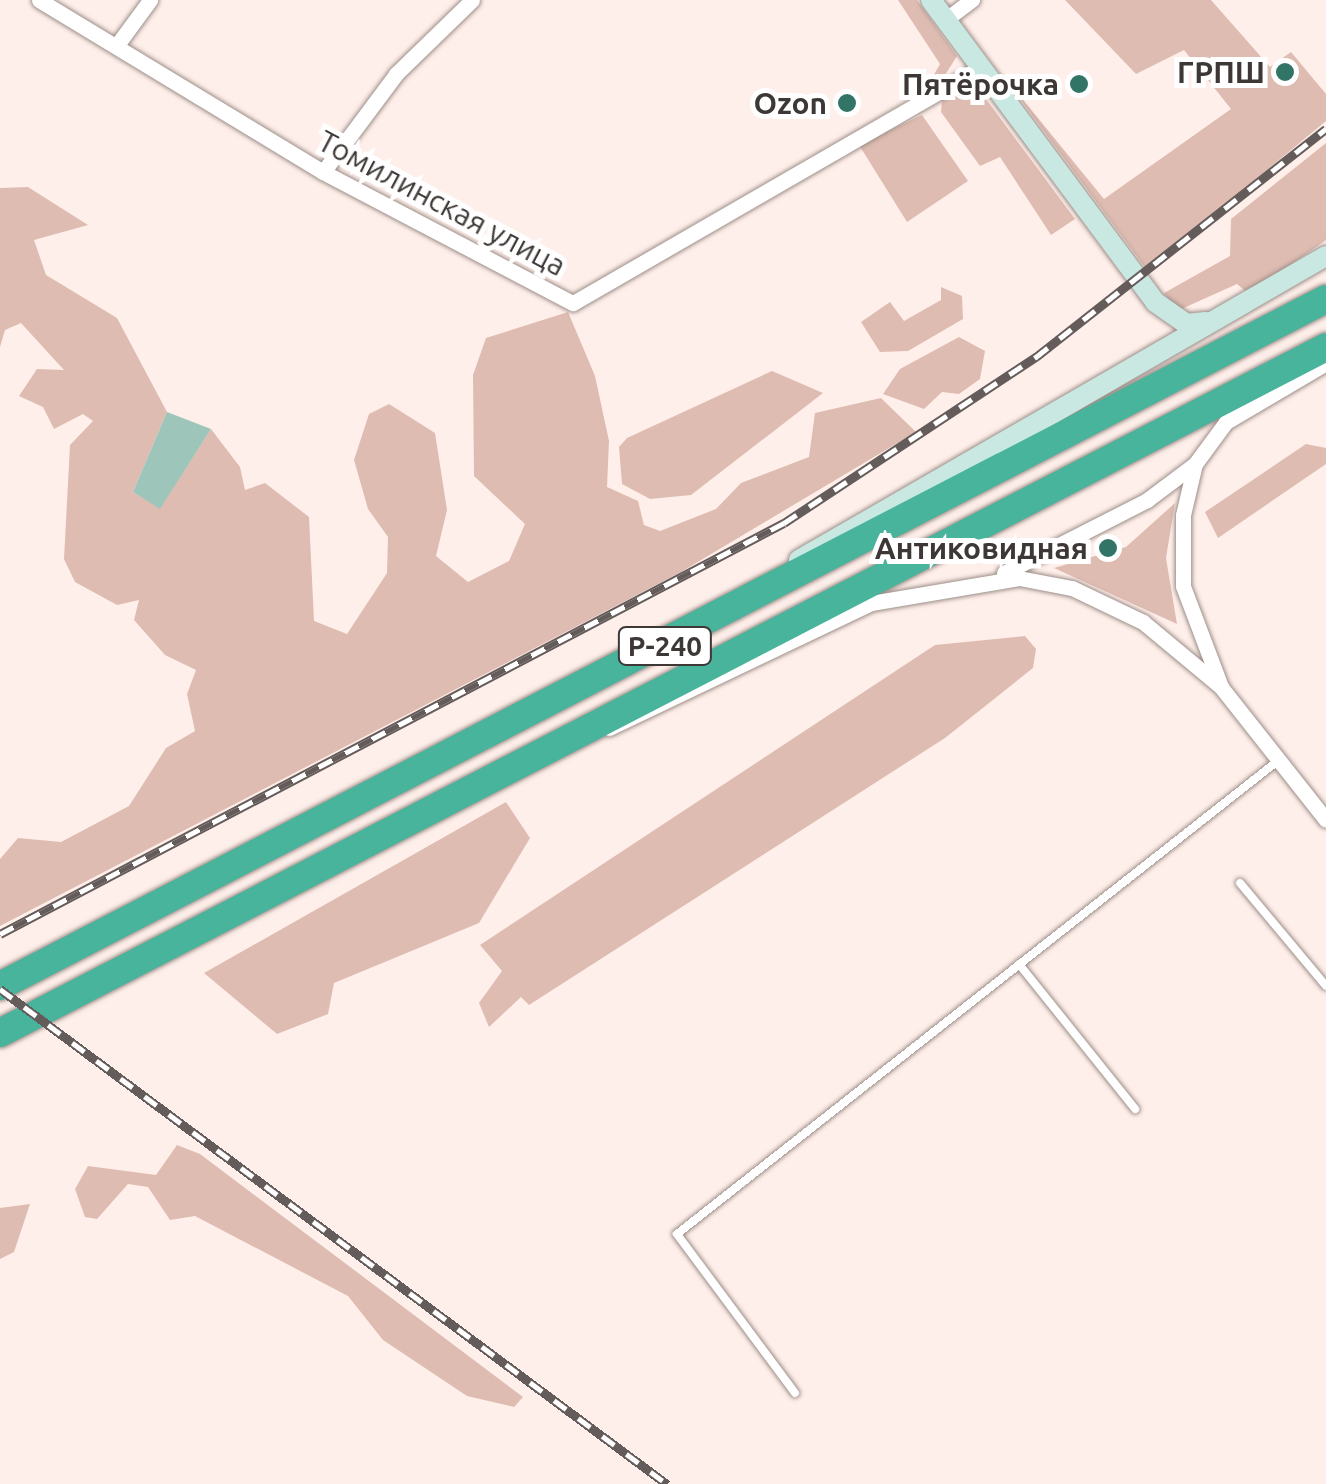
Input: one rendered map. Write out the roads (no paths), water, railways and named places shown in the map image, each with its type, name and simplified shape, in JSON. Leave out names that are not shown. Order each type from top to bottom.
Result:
[{"type":"highway","name":"Р-240","points":[[0,986],[685,636],[1326,299]]},
{"type":"highway","name":"Р-240","points":[[0,1033],[1326,347]]},
{"type":"street","name":"Томилинская улица","points":[[39,0],[323,172],[573,303],[979,69]]},
{"type":"street","points":[[117,45],[150,0]]},
{"type":"street","points":[[323,172],[396,74],[472,0]]},
{"type":"street","points":[[931,0],[1155,302],[1186,324],[1208,322]]},
{"type":"street","points":[[945,20],[972,0]]},
{"type":"street","points":[[685,636],[863,517],[1326,256]]},
{"type":"street","points":[[1143,359],[1160,322],[1155,302]]},
{"type":"street","points":[[571,739],[643,720],[871,602],[1025,564],[1195,464],[1226,422],[1326,364]]},
{"type":"street","points":[[1195,464],[1183,515],[1183,586],[1221,688]]},
{"type":"street","points":[[980,578],[1072,588],[1144,622],[1221,688],[1326,820]]},
{"type":"lane","points":[[795,1393],[676,1234],[1278,760]]},
{"type":"lane","points":[[1240,882],[1326,986]]},
{"type":"lane","points":[[1019,964],[1136,1109]]},
{"type":"water","points":[[167,412],[211,429],[160,509],[133,492]]},
{"type":"railway","points":[[0,934],[784,523],[1036,357],[1326,129]]},
{"type":"railway","points":[[0,989],[667,1484]]},
{"type":"place","name":"ГРПШ","points":[[1285,72]]},
{"type":"place","name":"Пятёрочка","points":[[1079,84]]},
{"type":"place","name":"Ozon","points":[[847,103]]},
{"type":"place","name":"Антиковидная","points":[[1108,548]]}]
